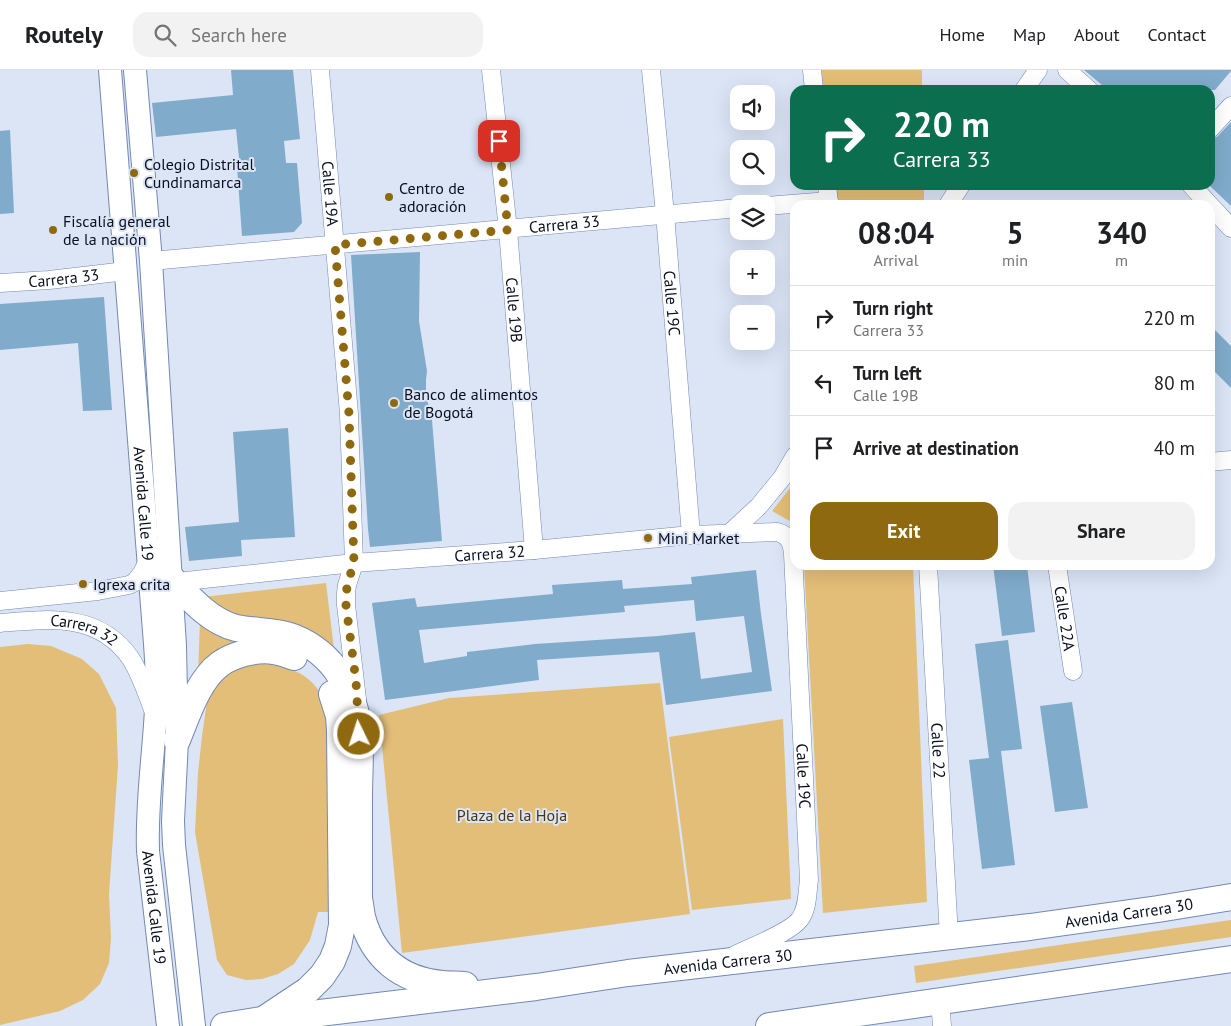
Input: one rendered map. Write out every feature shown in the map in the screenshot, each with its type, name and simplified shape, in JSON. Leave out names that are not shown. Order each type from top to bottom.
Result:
[{"type":"highway","points":[[178,579],[195,602],[222,622],[235,628],[286,634],[304,641],[329,661],[346,685],[356,716],[359,734],[360,898],[362,917],[376,950],[395,968],[421,980],[442,984],[536,987]]},
{"type":"highway","points":[[177,740],[197,694],[208,676],[221,663],[239,655],[261,650],[278,651],[296,658],[312,668],[323,679],[333,697],[339,716],[342,926],[338,946],[332,961],[322,976],[308,990],[262,1020]]},
{"type":"highway","name":"Avenida Carrera 30","points":[[224,1026],[536,987],[628,973],[1030,927],[1231,898]]},
{"type":"highway","points":[[769,1026],[941,1014],[1231,959]]},
{"type":"main road","name":"Avenida Calle 19","points":[[110,70],[157,669],[147,814],[148,851],[168,1026]]},
{"type":"main road","name":"Avenida Calle 19","points":[[135,70],[178,579],[175,646],[177,740],[173,821],[194,1026]]},
{"type":"street","name":"Calle 19A","points":[[320,70],[349,414],[354,563],[347,585],[346,605],[356,681],[359,734]]},
{"type":"street","name":"Calle 19B","points":[[492,70],[508,230],[534,550]]},
{"type":"street","name":"Calle 19C","points":[[651,70],[690,535]]},
{"type":"street","points":[[812,70],[814,85]]},
{"type":"street","points":[[1028,85],[1038,70]]},
{"type":"street","points":[[1067,70],[1084,85]]},
{"type":"street","points":[[1215,124],[1231,106]]},
{"type":"street","points":[[1196,190],[1205,200]]},
{"type":"street","points":[[807,200],[828,197]]},
{"type":"street","points":[[775,205],[790,203]]},
{"type":"street","name":"Carrera 33","points":[[151,261],[730,209]]},
{"type":"street","points":[[1215,211],[1231,228]]},
{"type":"street","name":"Carrera 33","points":[[0,283],[49,280],[126,271]]},
{"type":"street","points":[[1215,462],[1231,460]]},
{"type":"street","points":[[730,533],[759,506],[782,478],[790,464]]},
{"type":"street","name":"Carrera 32","points":[[178,579],[354,563],[534,550],[690,535],[778,532],[790,540]]},
{"type":"street","name":"Carrera 32","points":[[0,601],[98,591],[129,585],[135,582],[142,573],[149,558]]},
{"type":"street","name":"Calle 19C","points":[[720,962],[788,930],[800,918],[806,903],[808,861],[794,570]]},
{"type":"street","name":"Calle 22","points":[[928,570],[949,936]]},
{"type":"street","name":"Calle 22A","points":[[1058,570],[1073,671]]},
{"type":"street","name":"Carrera 32","points":[[0,623],[50,619],[66,620],[94,628],[109,636],[123,649],[131,660],[155,714]]},
{"type":"green space","points":[[821,70],[922,70],[922,85],[823,85]]},
{"type":"green space","points":[[836,190],[924,190],[924,200],[836,200]]},
{"type":"green space","points":[[790,488],[790,521],[772,511]]},
{"type":"green space","points":[[804,570],[913,570],[927,902],[823,913]]},
{"type":"green space","points":[[326,583],[334,649],[315,633],[301,627],[230,614],[203,597]]},
{"type":"green space","points":[[200,620],[260,643],[198,676]]},
{"type":"green space","points":[[28,644],[51,646],[82,659],[99,674],[116,708],[118,765],[109,894],[111,938],[109,963],[100,984],[83,1000],[60,1011],[0,1025],[0,647]]},
{"type":"green space","points":[[259,660],[293,670],[307,678],[320,692],[329,714],[333,912],[318,912],[310,940],[294,964],[278,974],[262,979],[246,980],[227,975],[217,960],[195,832],[198,773],[207,701],[215,687],[227,674],[241,666]]},
{"type":"green space","name":"Plaza de la Hoja","points":[[660,683],[690,914],[402,953],[379,715],[449,698]]},
{"type":"green space","points":[[783,719],[791,899],[692,910],[669,737]]},
{"type":"green space","points":[[1231,920],[1231,937],[916,983],[914,966]]},
{"type":"building","points":[[231,70],[293,70],[300,139],[284,141],[286,163],[297,163],[302,223],[294,232],[242,236],[237,167],[240,167],[236,129],[156,137],[152,103],[233,95]]},
{"type":"building","points":[[1084,70],[1231,70],[1215,90],[1215,85],[1102,85]]},
{"type":"building","points":[[1231,122],[1231,206],[1214,190],[1215,138]]},
{"type":"building","points":[[10,130],[14,213],[0,214],[0,131]]},
{"type":"building","name":"Banco de alimentos de Bogotá","points":[[420,252],[419,321],[427,371],[426,395],[432,420],[442,541],[370,547],[351,255]]},
{"type":"building","points":[[104,297],[112,410],[83,411],[78,343],[0,350],[0,304]]},
{"type":"building","points":[[1215,330],[1231,346],[1231,388],[1215,372]]},
{"type":"building","points":[[288,428],[295,537],[241,540],[242,556],[189,561],[185,527],[239,522],[233,432]]},
{"type":"building","points":[[756,570],[772,691],[666,705],[659,652],[537,660],[539,680],[385,700],[372,603],[415,598],[417,607],[553,594],[552,585],[622,580],[623,589],[692,584],[691,577]],"holes":[[[694,600],[696,621],[744,616],[752,672],[701,679],[695,632],[535,644],[467,652],[467,656],[424,663],[419,630],[625,612],[624,606]]]},
{"type":"building","points":[[994,570],[1028,570],[1035,632],[1002,636]]},
{"type":"building","points":[[1008,640],[1022,749],[1001,751],[1015,865],[982,869],[969,760],[989,758],[975,644]]},
{"type":"building","points":[[1072,702],[1088,808],[1055,812],[1040,706]]},
{"type":"place","name":"Colegio Distrital Cundinamarca","points":[[134,173]]},
{"type":"place","name":"Centro de adoración","points":[[389,197]]},
{"type":"place","name":"Fiscalía general de la nación","points":[[53,230]]},
{"type":"place","name":"Banco de alimentos de Bogotá","points":[[394,403]]},
{"type":"place","name":"Mini Market","points":[[648,538]]},
{"type":"place","name":"Igrexa crita","points":[[83,584]]},
{"type":"route","points":[[359,734],[356,681],[346,605],[347,585],[354,563],[349,414],[335,245],[508,230],[499,141]]}]
